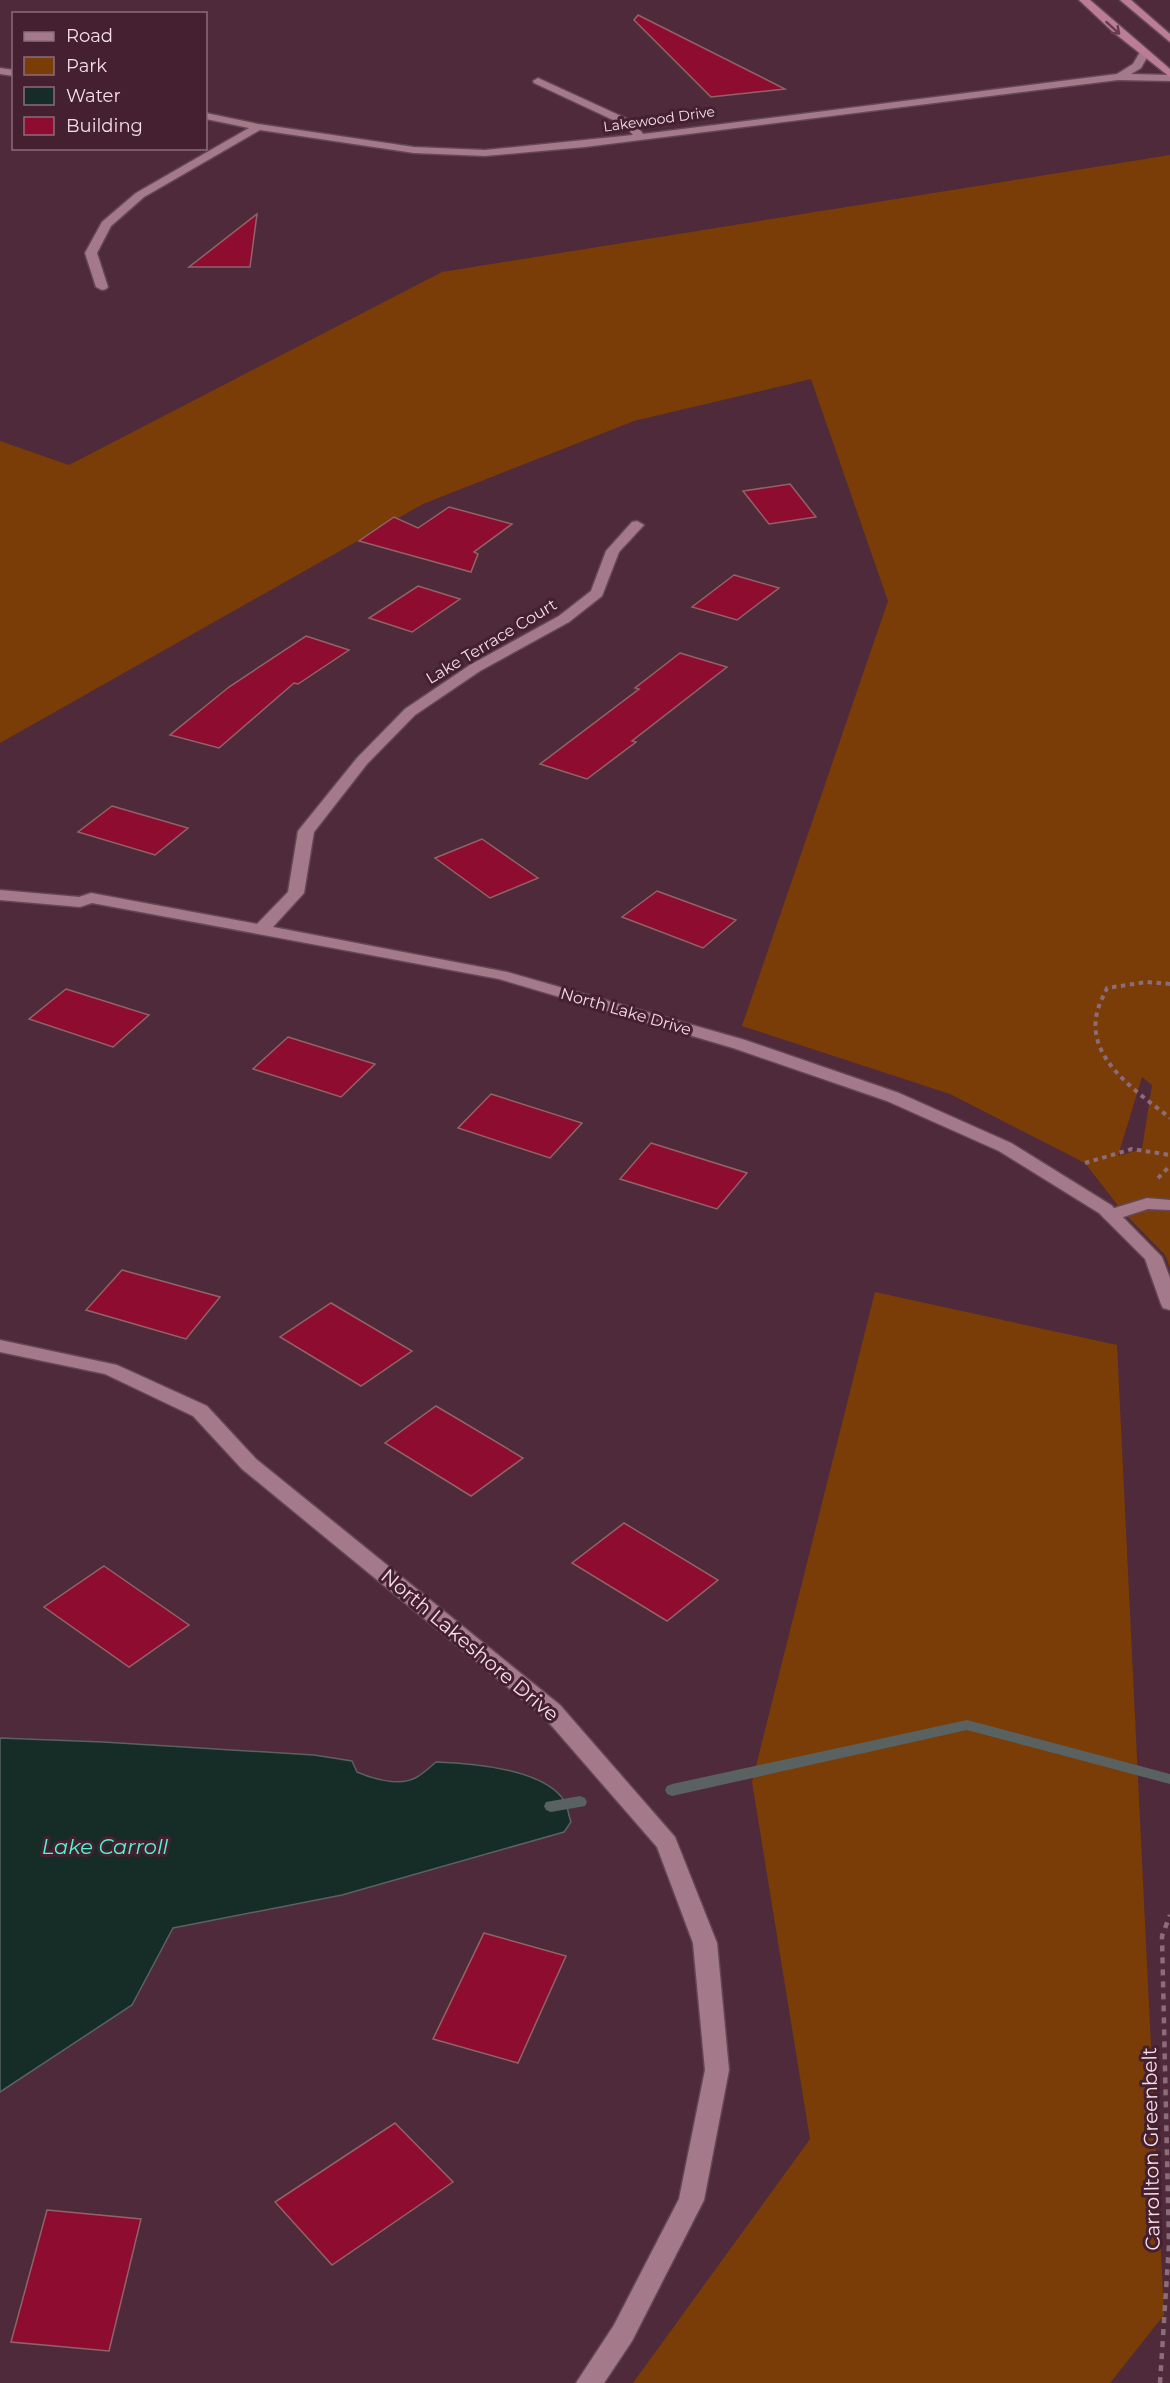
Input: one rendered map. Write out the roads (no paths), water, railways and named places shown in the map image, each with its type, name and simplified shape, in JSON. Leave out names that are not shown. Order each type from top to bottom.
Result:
[{"type":"highway","points":[[1084,0],[1170,76]]},
{"type":"highway","points":[[1125,0],[1170,39]]},
{"type":"street","points":[[1118,77],[1137,66],[1144,54]]},
{"type":"street","name":"Lakewood Drive","points":[[207,116],[258,128],[414,150],[485,153],[585,144],[1118,77],[1170,76]]},
{"type":"street","points":[[538,81],[630,124],[639,136]]},
{"type":"street","points":[[102,287],[92,254],[106,224],[140,195],[258,128]]},
{"type":"street","name":"Lake Terrace Court","points":[[262,929],[296,893],[306,831],[362,761],[410,712],[475,668],[564,619],[597,593],[613,551],[637,525]]},
{"type":"street","name":"North Lake Drive","points":[[0,895],[80,902],[91,898],[501,975],[739,1044],[893,1097],[1005,1148],[1105,1209],[1154,1257],[1167,1285],[1170,1304]]},
{"type":"street","points":[[1111,1215],[1148,1203],[1170,1205]]},
{"type":"street","name":"North Lakeshore Drive","points":[[0,1346],[110,1369],[200,1411],[249,1464],[552,1711],[667,1842],[705,1943],[717,2070],[691,2200],[623,2333],[589,2383]]},
{"type":"water","name":"Lake Carroll","points":[[0,1738],[314,1755],[352,1761],[357,1772],[395,1782],[417,1777],[436,1762],[488,1766],[527,1776],[557,1792],[566,1804],[571,1822],[564,1832],[342,1895],[173,1928],[132,2005],[0,2092]]},
{"type":"waterway","points":[[672,1790],[967,1725],[1170,1779]]},
{"type":"waterway","points":[[551,1806],[580,1802]]}]
